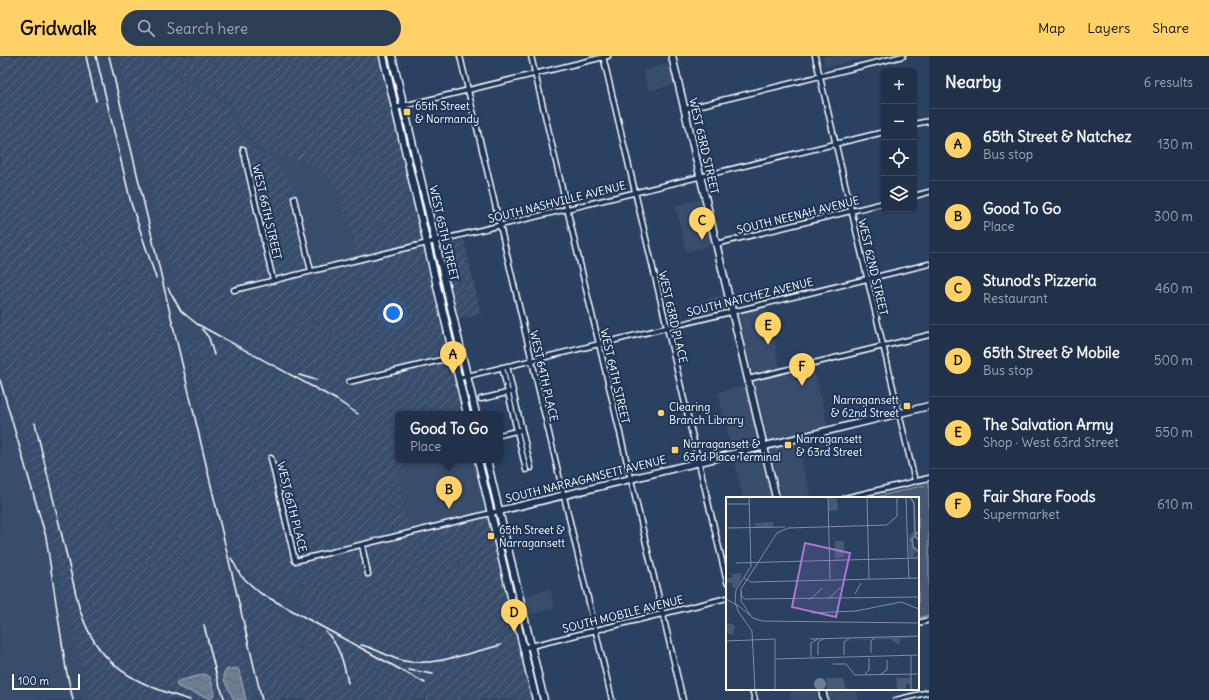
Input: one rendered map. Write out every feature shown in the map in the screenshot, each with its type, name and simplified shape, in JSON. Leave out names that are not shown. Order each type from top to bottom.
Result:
[{"type":"street","name":"WEST 65TH STREET","points":[[383,56],[466,411]]},
{"type":"street","name":"WEST 65TH STREET","points":[[392,56],[475,411]]},
{"type":"street","name":"WEST 64TH PLACE","points":[[460,56],[612,700]]},
{"type":"street","name":"WEST 64TH STREET","points":[[530,56],[683,700]]},
{"type":"street","points":[[395,108],[608,56]]},
{"type":"street","name":"WEST 63RD STREET","points":[[672,56],[776,497]]},
{"type":"street","name":"WEST 62ND STREET","points":[[815,56],[898,414],[915,481]]},
{"type":"street","points":[[684,109],[903,56]]},
{"type":"street","name":"WEST 63RD PLACE","points":[[603,57],[726,578]]},
{"type":"street","points":[[917,123],[929,121]]},
{"type":"street","name":"SOUTH NASHVILLE AVENUE","points":[[234,290],[881,133]]},
{"type":"street","name":"WEST 66TH STREET","points":[[243,149],[273,280]]},
{"type":"street","points":[[917,195],[929,192]]},
{"type":"street","points":[[294,198],[311,271]]},
{"type":"street","name":"SOUTH NEENAH AVENUE","points":[[716,244],[881,204]]},
{"type":"street","name":"SOUTH NATCHEZ AVENUE","points":[[459,378],[929,264]]},
{"type":"street","points":[[748,379],[929,335]]},
{"type":"street","points":[[349,382],[462,355]]},
{"type":"street","points":[[507,366],[511,392],[524,449],[526,470]]},
{"type":"street","points":[[502,367],[511,392]]},
{"type":"street","points":[[481,399],[511,392]]},
{"type":"street","name":"SOUTH NARRAGANSETT AVENUE","points":[[296,561],[929,406]]},
{"type":"street","points":[[503,434],[520,430]]},
{"type":"street","points":[[524,449],[531,468]]},
{"type":"street","name":"WEST 66TH PLACE","points":[[271,458],[296,561]]},
{"type":"street","points":[[479,463],[536,700]]},
{"type":"street","points":[[488,463],[544,700]]},
{"type":"street","points":[[849,497],[929,478]]},
{"type":"street","points":[[362,545],[368,574]]},
{"type":"street","name":"SOUTH MOBILE AVENUE","points":[[523,648],[726,598]]},
{"type":"street","points":[[919,623],[929,620]]},
{"type":"street","points":[[752,690],[755,700]]},
{"type":"street","points":[[822,690],[824,700]]},
{"type":"street","points":[[896,700],[929,692]]},
{"type":"shaded area","points":[[0,56],[93,56],[109,117],[104,118],[108,124],[129,212],[161,305],[255,700],[89,700],[59,572],[50,524],[0,358]]},
{"type":"shaded area","points":[[93,56],[119,56],[169,264],[177,285],[198,317],[211,323],[231,324],[233,341],[252,348],[318,384],[308,386],[279,371],[276,373],[262,362],[259,365],[243,351],[184,342],[208,449],[212,448],[262,585],[283,592],[299,590],[307,622],[289,625],[271,602],[256,593],[243,581],[236,581],[264,700],[255,700],[161,305],[129,212],[108,125],[104,118],[108,117]]},
{"type":"shaded area","points":[[119,56],[136,56],[215,97],[226,106],[243,137],[252,148],[275,161],[283,171],[288,183],[293,182],[312,265],[356,254],[341,196],[336,185],[317,168],[304,162],[271,154],[262,149],[254,143],[227,101],[148,56],[380,56],[464,411],[395,411],[395,463],[406,463],[399,479],[409,529],[487,509],[533,700],[264,700],[235,581],[242,581],[256,593],[271,602],[289,625],[307,622],[299,590],[283,592],[262,585],[246,573],[240,563],[212,449],[209,449],[184,341],[193,340],[234,346],[243,351],[259,364],[262,361],[275,373],[279,371],[308,386],[317,384],[252,348],[233,341],[231,324],[211,323],[198,317],[186,308],[188,301],[177,285],[169,264]]},
{"type":"shaded area","points":[[136,56],[148,56],[227,101],[240,120],[271,154],[304,162],[317,168],[327,176],[336,185],[341,196],[356,254],[312,265],[293,182],[288,183],[283,171],[252,148],[243,137],[226,106],[215,97]]},
{"type":"shaded area","points":[[823,56],[873,56],[825,67]]},
{"type":"shaded area","points":[[670,64],[675,84],[648,91],[643,70]]},
{"type":"shaded area","points":[[701,199],[712,245],[686,252],[675,205]]},
{"type":"shaded area","points":[[463,235],[481,314],[455,320],[437,242]]},
{"type":"shaded area","points":[[724,295],[728,312],[701,318],[697,302]]},
{"type":"shaded area","points":[[766,304],[781,372],[813,364],[829,431],[796,439],[811,497],[782,497],[737,311]]},
{"type":"shaded area","points":[[0,358],[50,524],[59,572],[89,700],[0,700]]},
{"type":"shaded area","points":[[745,386],[771,497],[743,497],[718,392]]},
{"type":"shaded area","points":[[406,463],[477,463],[487,509],[409,529],[399,479]]},
{"type":"shaded area","points":[[929,484],[929,615],[919,618],[919,497],[876,497]]},
{"type":"shaded area","points":[[550,589],[555,608],[527,615],[523,596]]},
{"type":"shaded area","points":[[789,690],[815,690],[818,700],[791,700]]},
{"type":"shaded area","points":[[826,690],[857,690],[859,700],[829,700]]},
{"type":"water","points":[[236,668],[239,670],[246,700],[234,700],[224,680],[224,673],[226,670]]},
{"type":"water","points":[[205,674],[210,677],[215,693],[211,699],[178,687],[176,684],[178,681]]},
{"type":"railway","points":[[86,56],[96,101]]},
{"type":"railway","points":[[96,56],[131,203],[156,278]]},
{"type":"railway","points":[[109,56],[262,700]]},
{"type":"railway","points":[[168,288],[181,311],[197,324],[337,400],[358,414]]},
{"type":"railway","points":[[202,329],[209,338],[214,355]]},
{"type":"railway","points":[[299,375],[316,380]]},
{"type":"railway","points":[[0,380],[46,537],[66,669],[73,700]]},
{"type":"railway","points":[[35,423],[79,607],[87,628],[96,644],[107,658],[120,670],[152,687],[190,700]]},
{"type":"railway","points":[[231,558],[241,576],[260,593],[425,683]]},
{"type":"railway","points":[[204,625],[218,681],[225,700]]},
{"type":"railway","points":[[326,632],[331,637],[338,649],[348,683]]},
{"type":"railway","points":[[361,645],[372,648],[398,660],[415,662],[427,662],[452,658],[501,645]]},
{"type":"railway","points":[[409,670],[433,674]]},
{"type":"place","name":"65th Street & Normandy","points":[[407,112]]},
{"type":"place","name":"Stunod's Pizzeria","points":[[702,240]]},
{"type":"place","name":"The Salvation Army","points":[[768,345]]},
{"type":"place","name":"65th Street & Natchez","points":[[453,374]]},
{"type":"place","name":"Fair Share Foods","points":[[802,386]]},
{"type":"place","name":"Narragansett & 62nd Street","points":[[907,406]]},
{"type":"place","name":"Clearing Branch Library","points":[[661,413]]},
{"type":"place","name":"Narragansett & 63rd Street","points":[[788,445]]},
{"type":"place","name":"Narragansett & 63rd Place Terminal","points":[[675,450]]},
{"type":"place","name":"Good To Go","points":[[449,509]]},
{"type":"place","name":"65th Street & Narragansett","points":[[491,536]]},
{"type":"place","name":"65th Street & Mobile","points":[[514,632]]}]
